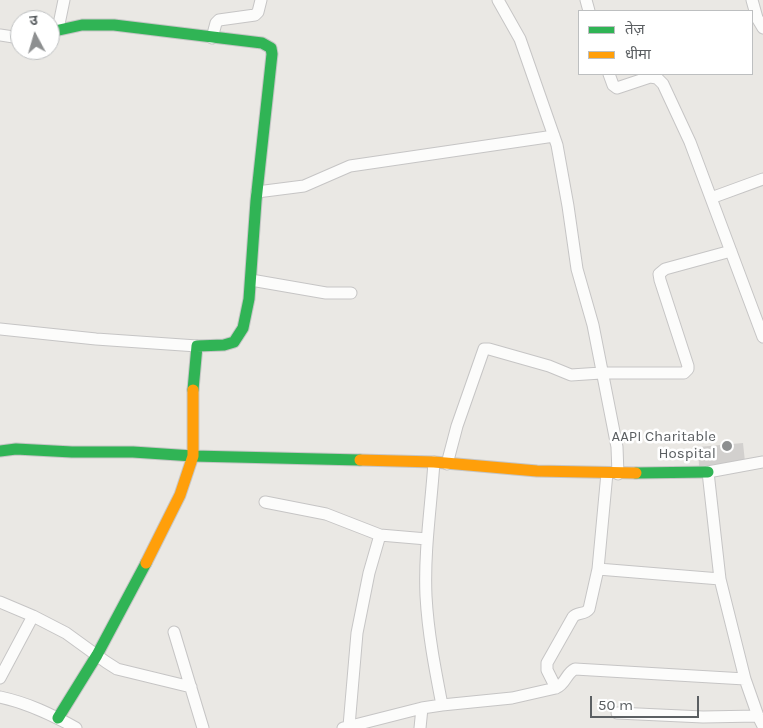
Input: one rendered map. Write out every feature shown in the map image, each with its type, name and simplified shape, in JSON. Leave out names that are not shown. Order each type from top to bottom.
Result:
[{"type":"street","points":[[60,12],[64,0]]},
{"type":"street","points":[[212,38],[216,23],[219,20],[255,15],[258,12],[261,0]]},
{"type":"street","points":[[498,0],[520,39],[557,145],[577,269],[593,326],[617,447],[598,569],[589,609],[572,617],[547,663],[547,670],[556,688]]},
{"type":"street","points":[[752,0],[757,18],[763,28]]},
{"type":"street","points":[[0,329],[96,339],[196,346],[222,345],[235,342],[246,314],[251,280],[254,221],[272,54],[271,48],[262,43],[101,23],[60,30]]},
{"type":"street","points":[[609,75],[613,85],[617,88],[650,77],[657,78],[660,81],[687,134],[763,336]]},
{"type":"street","points":[[258,192],[304,186],[350,166],[554,136]]},
{"type":"street","points":[[711,198],[763,180]]},
{"type":"street","points":[[447,464],[457,426],[484,349],[490,349],[549,366],[571,375],[601,373],[682,374],[687,371],[688,366],[659,274],[665,269],[731,251]]},
{"type":"street","points":[[251,280],[326,293],[351,293]]},
{"type":"street","points":[[54,721],[97,656],[157,543],[180,495],[193,456],[193,380],[196,346]]},
{"type":"street","points":[[0,451],[16,449],[434,462],[612,474],[708,472],[763,462]]},
{"type":"street","points":[[434,462],[427,539],[426,595],[431,649],[442,706]]},
{"type":"street","points":[[616,713],[703,716],[760,721],[745,679],[720,579],[708,472]]},
{"type":"street","points":[[265,502],[326,514],[380,535],[427,539]]},
{"type":"street","points":[[380,535],[369,572],[358,624],[351,727],[422,708],[512,698],[556,688],[563,684],[571,671],[575,669],[745,679]]},
{"type":"street","points":[[598,569],[720,579]]},
{"type":"street","points":[[0,602],[66,633],[117,669],[191,687]]},
{"type":"street","points":[[0,678],[33,616]]},
{"type":"street","points":[[174,632],[205,727]]},
{"type":"street","points":[[0,697],[19,701],[54,721],[76,728]]},
{"type":"street","points":[[420,728],[422,708]]},
{"type":"building","points":[[743,443],[745,462],[699,466],[698,447]]},
{"type":"traffic: fast","points":[[60,30],[82,25],[114,25],[262,43],[271,48],[272,54],[256,201],[249,299],[243,328],[234,342],[224,345],[197,346],[193,390]]},
{"type":"traffic: fast","points":[[0,451],[16,449],[360,460]]},
{"type":"traffic: fast","points":[[636,473],[708,472]]},
{"type":"traffic: fast","points":[[58,718],[97,655],[146,563]]},
{"type":"traffic: slow","points":[[146,563],[180,495],[193,456],[193,390]]},
{"type":"traffic: slow","points":[[360,460],[434,462],[537,471],[636,473]]},
{"type":"place","name":"AAPI Charitable Hospital","points":[[727,446]]}]
